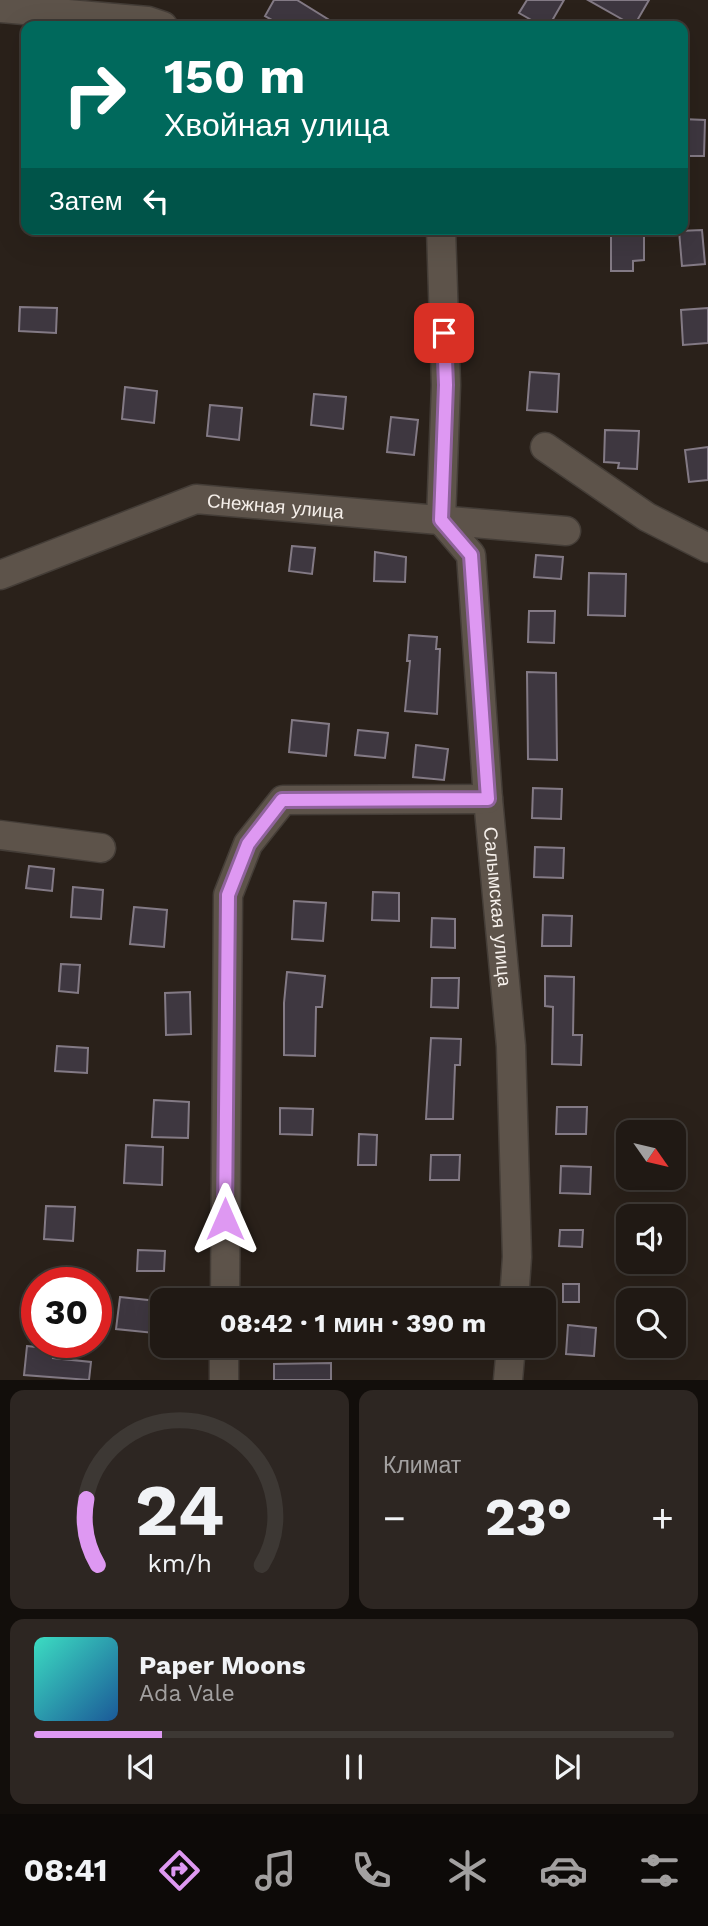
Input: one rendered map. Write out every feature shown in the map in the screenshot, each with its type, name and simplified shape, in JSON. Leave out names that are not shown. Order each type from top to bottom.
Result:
[{"type":"street","points":[[0,8],[148,21]]},
{"type":"street","points":[[441,235],[446,385],[441,520]]},
{"type":"street","points":[[545,447],[647,517],[708,548]]},
{"type":"street","name":"Снежная улица","points":[[0,575],[195,499],[566,531]]},
{"type":"street","name":"Салымская улица","points":[[441,520],[471,555],[488,799],[511,1046],[517,1257],[515,1288]]},
{"type":"street","points":[[225,1288],[228,895],[248,844],[282,800],[488,799]]},
{"type":"street","points":[[0,835],[101,848]]},
{"type":"street","points":[[224,1358],[224,1380]]},
{"type":"street","points":[[508,1380],[510,1358]]},
{"type":"building","points":[[274,0],[297,0],[331,21],[274,21],[265,16]]},
{"type":"building","points":[[527,0],[564,0],[552,21],[533,21],[519,13]]},
{"type":"building","points":[[588,0],[649,0],[637,21],[625,21]]},
{"type":"building","points":[[688,119],[705,120],[704,156],[688,156]]},
{"type":"building","points":[[702,230],[705,264],[682,266],[679,235],[688,235],[688,231]]},
{"type":"building","points":[[611,235],[644,235],[644,260],[633,261],[633,271],[611,271]]},
{"type":"building","points":[[20,307],[57,308],[56,333],[19,331]]},
{"type":"building","points":[[708,308],[708,343],[683,345],[681,310]]},
{"type":"building","points":[[530,372],[559,374],[557,412],[527,410]]},
{"type":"building","points":[[125,387],[157,391],[154,423],[122,419]]},
{"type":"building","points":[[314,394],[346,397],[343,429],[311,425]]},
{"type":"building","points":[[210,405],[242,408],[239,440],[207,436]]},
{"type":"building","points":[[391,417],[418,420],[414,455],[387,452]]},
{"type":"building","points":[[605,430],[639,431],[637,469],[618,468],[619,463],[604,462]]},
{"type":"building","points":[[708,447],[708,480],[689,482],[685,450]]},
{"type":"building","points":[[292,546],[315,548],[312,574],[289,571]]},
{"type":"building","points":[[375,552],[406,557],[405,582],[374,581]]},
{"type":"building","points":[[536,555],[563,557],[561,579],[534,577]]},
{"type":"building","points":[[589,573],[626,574],[625,616],[588,615]]},
{"type":"building","points":[[529,611],[555,611],[554,643],[528,642]]},
{"type":"building","points":[[409,635],[437,637],[436,649],[440,649],[437,714],[405,711],[410,661],[407,661]]},
{"type":"building","points":[[527,672],[556,673],[557,760],[528,759]]},
{"type":"building","points":[[292,720],[329,724],[326,756],[289,752]]},
{"type":"building","points":[[358,730],[388,733],[385,758],[355,755]]},
{"type":"building","points":[[416,745],[448,749],[444,780],[413,777]]},
{"type":"building","points":[[533,788],[562,789],[561,819],[532,818]]},
{"type":"building","points":[[535,847],[564,848],[563,878],[534,877]]},
{"type":"building","points":[[29,866],[54,869],[52,891],[26,888]]},
{"type":"building","points":[[73,887],[103,890],[101,919],[71,917]]},
{"type":"building","points":[[373,892],[399,893],[399,921],[372,920]]},
{"type":"building","points":[[294,901],[326,903],[323,941],[292,939]]},
{"type":"building","points":[[134,907],[167,910],[164,947],[130,944]]},
{"type":"building","points":[[543,915],[572,916],[571,946],[542,946]]},
{"type":"building","points":[[432,918],[455,919],[455,948],[431,947]]},
{"type":"building","points":[[61,964],[80,965],[78,993],[59,991]]},
{"type":"building","points":[[287,972],[325,976],[322,1007],[316,1007],[315,1056],[284,1055]]},
{"type":"building","points":[[545,976],[574,977],[573,1035],[582,1035],[581,1065],[552,1064],[553,1007],[545,1006]]},
{"type":"building","points":[[432,978],[459,978],[458,1008],[431,1007]]},
{"type":"building","points":[[190,992],[191,1034],[166,1035],[165,993]]},
{"type":"building","points":[[431,1038],[461,1039],[460,1065],[455,1065],[453,1119],[426,1119]]},
{"type":"building","points":[[57,1046],[88,1048],[87,1073],[55,1071]]},
{"type":"building","points":[[154,1100],[189,1102],[188,1138],[152,1137]]},
{"type":"building","points":[[557,1107],[587,1107],[586,1134],[556,1134]]},
{"type":"building","points":[[280,1108],[313,1109],[312,1135],[280,1134]]},
{"type":"building","points":[[359,1134],[377,1135],[376,1165],[358,1165]]},
{"type":"building","points":[[126,1145],[163,1147],[162,1185],[124,1183]]},
{"type":"building","points":[[431,1155],[460,1155],[459,1180],[430,1180]]},
{"type":"building","points":[[561,1166],[591,1167],[590,1194],[560,1193]]},
{"type":"building","points":[[46,1206],[75,1207],[73,1241],[44,1239]]},
{"type":"building","points":[[560,1230],[583,1230],[582,1247],[559,1246]]},
{"type":"building","points":[[138,1250],[165,1251],[164,1271],[137,1271]]},
{"type":"building","points":[[563,1284],[579,1284],[579,1302],[563,1302]]},
{"type":"building","points":[[120,1297],[150,1300],[150,1333],[116,1329]]},
{"type":"building","points":[[568,1325],[596,1328],[594,1356],[566,1354]]},
{"type":"building","points":[[26,1358],[91,1362],[89,1380],[24,1375]]},
{"type":"building","points":[[331,1363],[331,1380],[274,1380],[274,1364]]},
{"type":"route","points":[[225,1219],[228,895],[248,844],[282,800],[488,799],[471,555],[441,520],[446,385],[444,333]]}]
